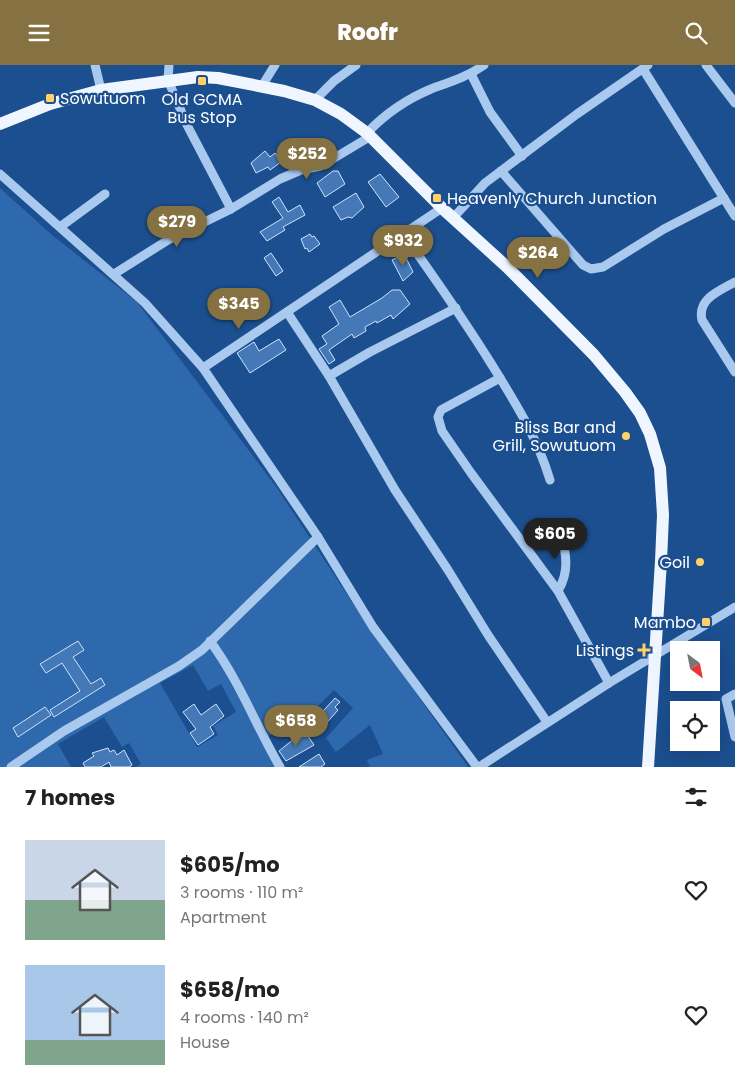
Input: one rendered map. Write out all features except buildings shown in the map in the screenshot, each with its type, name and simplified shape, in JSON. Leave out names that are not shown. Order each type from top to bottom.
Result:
[{"type":"main road","points":[[0,124],[50,104],[101,90],[168,80],[208,77],[262,86],[315,100],[341,114],[369,135],[442,208],[507,267],[594,355],[625,392],[644,422],[660,468],[662,483],[661,561],[648,767]]},
{"type":"street","points":[[95,65],[101,90]]},
{"type":"street","points":[[168,65],[168,80],[186,125],[230,209]]},
{"type":"street","points":[[262,86],[275,65]]},
{"type":"street","points":[[315,100],[334,81],[356,65]]},
{"type":"street","points":[[114,274],[168,239],[230,209],[280,179],[301,169],[322,166],[337,159],[369,135],[384,117],[405,102],[471,74],[484,65]]},
{"type":"street","points":[[706,65],[734,101]]},
{"type":"street","points":[[453,217],[473,194],[502,171],[585,109],[646,67],[735,215]]},
{"type":"street","points":[[471,74],[490,112],[522,157]]},
{"type":"street","points":[[502,171],[583,265],[591,269],[604,267],[641,242],[724,198]]},
{"type":"street","points":[[0,174],[145,303],[204,369],[318,537],[373,627],[478,767],[609,683],[656,657],[735,607]]},
{"type":"street","points":[[60,227],[105,193]]},
{"type":"street","points":[[204,369],[287,311],[442,208]]},
{"type":"street","points":[[404,235],[456,308],[531,429],[550,480]]},
{"type":"street","points":[[735,282],[711,296],[703,304],[700,311],[702,320],[735,372]]},
{"type":"street","points":[[329,376],[370,352],[456,308]]},
{"type":"street","points":[[287,311],[329,376],[395,490],[448,569],[488,635],[547,722]]},
{"type":"street","points":[[500,378],[441,410],[438,417],[439,423],[442,431],[471,473],[558,591],[609,683]]},
{"type":"street","points":[[558,591],[566,575],[567,563],[561,532]]},
{"type":"street","points":[[11,767],[64,731],[179,666],[210,641],[318,537]]},
{"type":"street","points":[[210,641],[249,702],[280,767]]},
{"type":"street","points":[[735,694],[726,699],[735,737]]},
{"type":"shaded area","points":[[0,188],[52,235],[137,302],[277,488],[352,602],[468,767],[370,767],[367,760],[383,754],[370,725],[336,752],[326,738],[353,708],[334,690],[304,720],[268,736],[285,767],[136,767],[141,764],[129,743],[122,747],[104,717],[58,744],[71,767],[0,767]],"holes":[[[193,665],[208,691],[221,684],[236,712],[213,726],[218,735],[197,747],[160,683]]]},
{"type":"place","name":"Old GCMA Bus Stop","points":[[202,81]]},
{"type":"place","name":"Sowutuom","points":[[50,98]]},
{"type":"place","name":"Heavenly Church Junction","points":[[437,198]]},
{"type":"place","name":"Bliss Bar and Grill, Sowutuom","points":[[626,436]]},
{"type":"place","name":"Goil","points":[[700,562]]},
{"type":"place","name":"Mambo","points":[[706,622]]},
{"type":"place","name":"Listings","points":[[644,650]]}]
